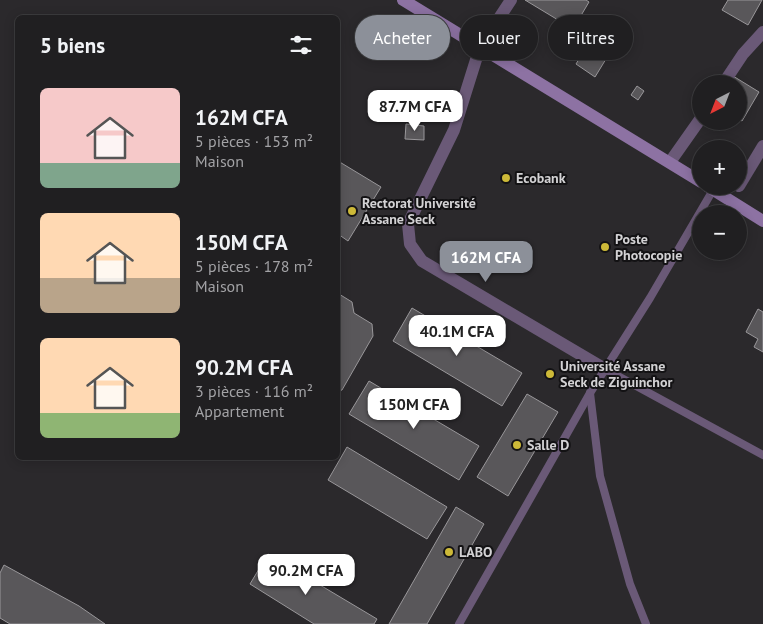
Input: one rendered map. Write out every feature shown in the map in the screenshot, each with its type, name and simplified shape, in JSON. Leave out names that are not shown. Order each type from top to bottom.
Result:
[{"type":"street","points":[[403,0],[460,35]]},
{"type":"street","points":[[501,15],[511,0]]},
{"type":"street","points":[[729,75],[743,54],[763,32]]},
{"type":"street","points":[[476,60],[454,130],[408,224],[410,244],[422,261],[606,369]]},
{"type":"street","points":[[501,60],[692,176]]},
{"type":"street","points":[[670,162],[693,130]]},
{"type":"street","points":[[747,173],[763,146]]},
{"type":"street","points":[[722,195],[763,221]]},
{"type":"street","points":[[730,200],[733,195]]},
{"type":"lane","points":[[459,624],[590,392],[650,298],[706,195]]},
{"type":"lane","points":[[606,369],[763,455]]},
{"type":"lane","points":[[590,392],[600,476],[630,584],[646,624]]},
{"type":"building","points":[[525,0],[586,0],[589,2],[581,15],[550,15]]},
{"type":"building","points":[[728,0],[762,0],[748,25],[722,10]]},
{"type":"building","points":[[578,60],[605,60],[595,77],[576,64]]},
{"type":"building","points":[[748,85],[759,92],[748,111]]},
{"type":"building","points":[[637,86],[644,91],[638,100],[631,95]]},
{"type":"building","points":[[406,124],[424,126],[424,140],[405,139]]},
{"type":"building","name":"Rectorat Université Assane Seck","points":[[340,162],[381,187],[348,241],[340,235]]},
{"type":"building","points":[[340,295],[352,302],[354,313],[372,324],[373,336],[340,390]]},
{"type":"building","points":[[412,308],[522,373],[502,406],[393,341]]},
{"type":"building","points":[[758,309],[763,312],[763,352],[754,347],[758,339],[746,332]]},
{"type":"building","points":[[369,381],[479,446],[459,480],[349,414]]},
{"type":"building","name":"Salle D","points":[[527,394],[558,412],[508,496],[477,477]]},
{"type":"building","points":[[347,447],[447,507],[427,539],[328,480]]},
{"type":"building","name":"LABO","points":[[456,507],[484,524],[427,624],[389,624]]},
{"type":"building","points":[[268,554],[377,619],[374,624],[314,624],[250,584]]},
{"type":"building","points":[[4,565],[79,606],[105,624],[10,624],[0,618],[0,573]]},
{"type":"place","name":"Ecobank","points":[[506,178]]},
{"type":"place","name":"Rectorat Université Assane Seck","points":[[352,211]]},
{"type":"place","name":"Poste Photocopie","points":[[605,247]]},
{"type":"place","name":"Université Assane Seck de Ziguinchor","points":[[550,374]]},
{"type":"place","name":"Salle D","points":[[517,445]]},
{"type":"place","name":"LABO","points":[[449,552]]}]
